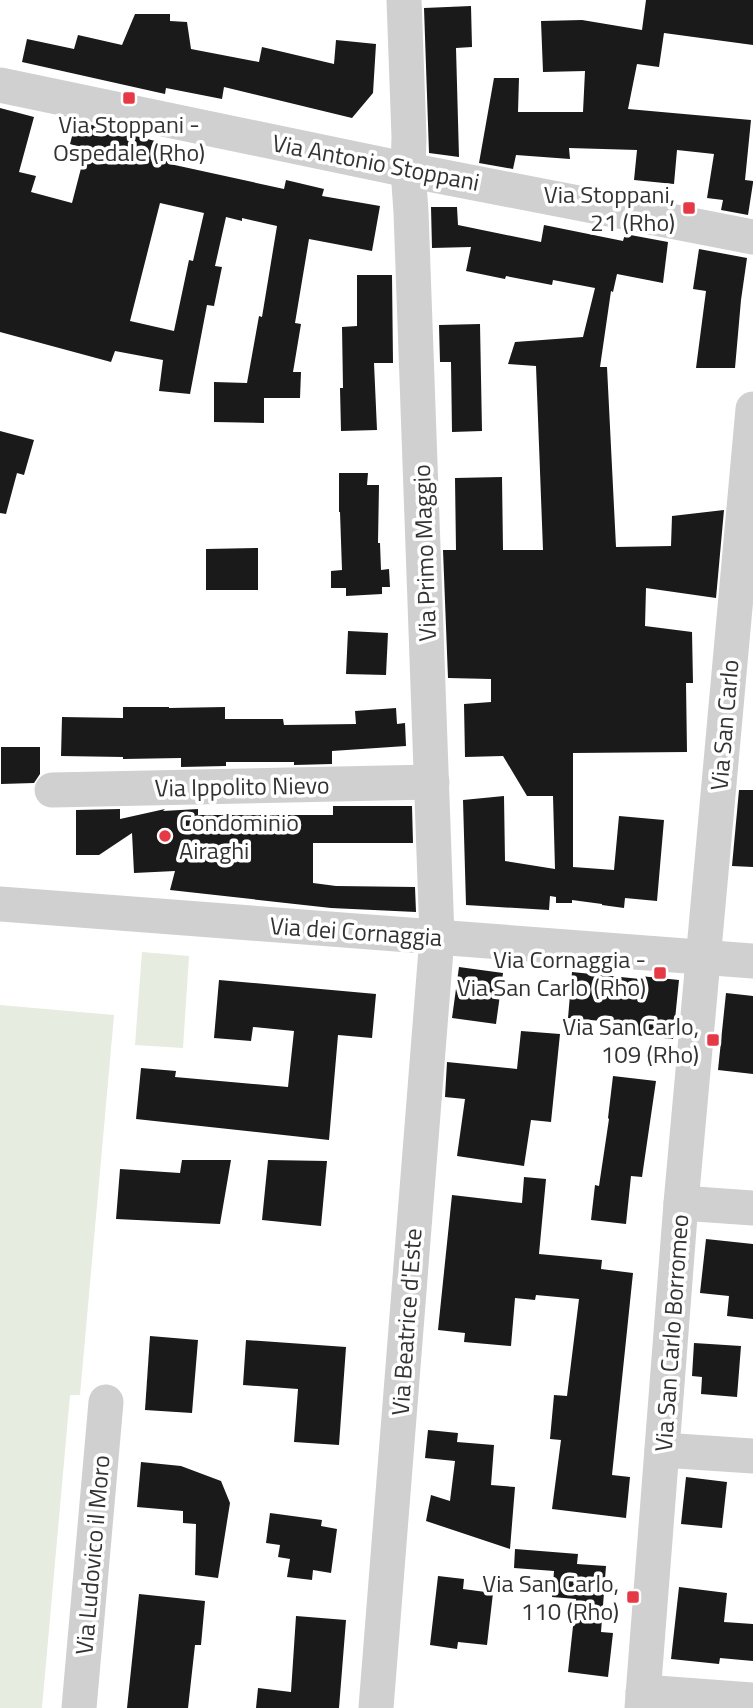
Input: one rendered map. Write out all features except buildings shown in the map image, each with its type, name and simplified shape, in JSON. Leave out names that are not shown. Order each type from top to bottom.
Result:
[{"type":"street","name":"Via Primo Maggio","points":[[404,0],[437,937]]},
{"type":"street","name":"Via Antonio Stoppani","points":[[0,85],[408,170],[753,237]]},
{"type":"street","name":"Via San Carlo","points":[[704,957],[753,409]]},
{"type":"street","name":"Via Ippolito Nievo","points":[[52,790],[432,782]]},
{"type":"street","name":"Via dei Cornaggia","points":[[0,904],[753,961]]},
{"type":"street","name":"Via Beatrice d'Este","points":[[376,1708],[437,937]]},
{"type":"street","name":"Via San Carlo Borromeo","points":[[642,1700],[681,1203],[704,957]]},
{"type":"street","points":[[681,1203],[753,1208]]},
{"type":"street","name":"Via Ludovico il Moro","points":[[79,1708],[106,1402]]},
{"type":"street","points":[[662,1450],[753,1456]]},
{"type":"street","points":[[642,1700],[753,1700]]},
{"type":"shaded area","points":[[142,952],[189,956],[183,1048],[135,1045]]},
{"type":"shaded area","points":[[0,1005],[114,1015],[80,1395],[70,1395],[42,1708],[0,1708]]},
{"type":"place","name":"Via Stoppani - Ospedale (Rho)","points":[[129,98]]},
{"type":"place","name":"Via Stoppani, 21 (Rho)","points":[[689,208]]},
{"type":"place","name":"Condominio Airaghi","points":[[165,836]]},
{"type":"place","name":"Via Cornaggia - Via San Carlo (Rho)","points":[[660,973]]},
{"type":"place","name":"Via San Carlo, 109 (Rho)","points":[[713,1040]]},
{"type":"place","name":"Via San Carlo, 110 (Rho)","points":[[633,1597]]}]
